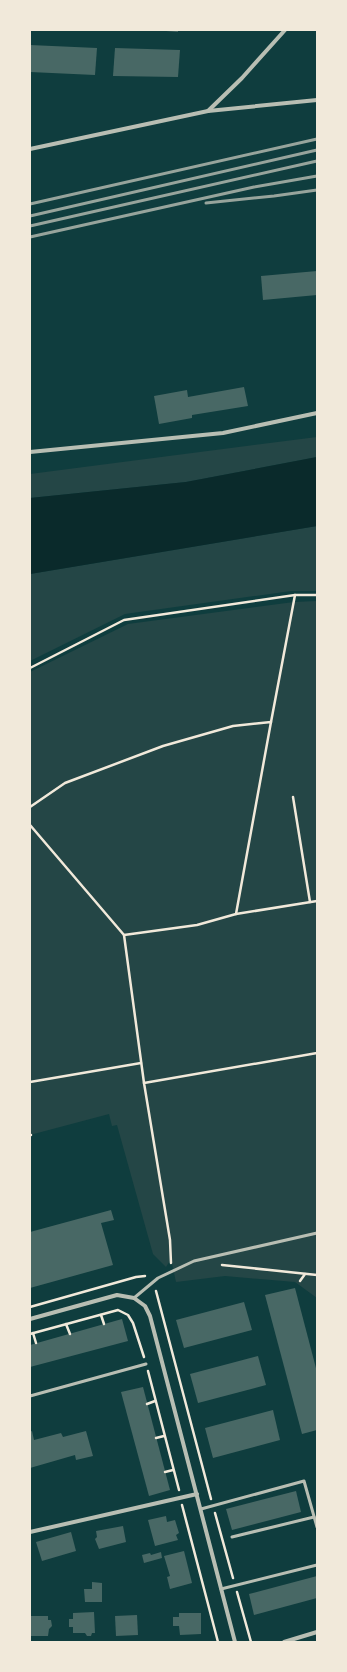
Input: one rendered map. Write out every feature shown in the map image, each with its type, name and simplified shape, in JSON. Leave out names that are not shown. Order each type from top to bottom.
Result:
[{"type":"street","points":[[208,111],[242,78],[286,30]]},
{"type":"street","points":[[30,149],[208,111],[317,100]]},
{"type":"street","points":[[30,452],[223,433],[317,413]]},
{"type":"street","points":[[30,1319],[117,1295],[127,1295],[145,1306],[150,1316],[235,1642]]},
{"type":"street","points":[[30,1532],[197,1494]]},
{"type":"street","points":[[284,1642],[317,1632]]},
{"type":"lane","points":[[134,1298],[158,1278],[194,1261],[317,1233]]},
{"type":"lane","points":[[30,1396],[146,1364]]},
{"type":"lane","points":[[201,1508],[304,1482],[317,1527]]},
{"type":"lane","points":[[232,1537],[314,1517]]},
{"type":"lane","points":[[221,1589],[317,1565]]},
{"type":"path","points":[[236,914],[295,595]]},
{"type":"path","points":[[30,668],[124,620],[295,595],[317,595]]},
{"type":"path","points":[[30,807],[65,783],[163,746],[233,726],[271,722]]},
{"type":"path","points":[[293,797],[310,902]]},
{"type":"path","points":[[30,825],[124,936],[144,1083],[170,1240],[171,1269]]},
{"type":"path","points":[[124,936],[197,925],[236,914],[317,901]]},
{"type":"path","points":[[144,1083],[317,1054]]},
{"type":"path","points":[[30,1082],[141,1063]]},
{"type":"path","points":[[218,1264],[317,1276]]},
{"type":"path","points":[[300,1281],[305,1274]]},
{"type":"path","points":[[30,1306],[136,1277],[146,1276]]},
{"type":"path","points":[[156,1288],[251,1642]]},
{"type":"path","points":[[36,1343],[32,1334],[118,1310],[128,1315],[133,1323],[146,1364],[218,1642],[212,1642]]},
{"type":"path","points":[[101,1315],[104,1324]]},
{"type":"path","points":[[66,1324],[70,1334]]},
{"type":"path","points":[[147,1404],[155,1401]]},
{"type":"path","points":[[156,1438],[164,1436]]},
{"type":"path","points":[[165,1472],[173,1470]]},
{"type":"shaded area","points":[[317,437],[317,457],[186,482],[30,498],[30,474]]},
{"type":"shaded area","points":[[317,457],[317,526],[30,574],[30,498],[186,482]]},
{"type":"shaded area","points":[[317,526],[317,591],[291,591],[125,614],[30,661],[30,574]]},
{"type":"shaded area","points":[[317,601],[317,1298],[295,1282],[225,1276],[176,1282],[171,1259],[166,1267],[153,1254],[117,1125],[112,1126],[109,1114],[30,1135],[30,672],[128,624],[294,602]]},
{"type":"building","points":[[178,30],[178,32],[166,31]]},
{"type":"building","points":[[30,45],[97,48],[95,75],[30,72]]},
{"type":"building","points":[[115,48],[180,50],[178,77],[113,76]]},
{"type":"building","points":[[317,271],[317,295],[263,300],[261,276]]},
{"type":"building","points":[[244,387],[248,406],[192,415],[192,418],[159,424],[154,396],[187,390],[188,397]]},
{"type":"building","points":[[111,1210],[114,1220],[101,1223],[113,1265],[30,1288],[30,1232]]},
{"type":"building","points":[[295,1288],[317,1372],[317,1430],[302,1434],[265,1295]]},
{"type":"building","points":[[244,1302],[252,1330],[184,1348],[176,1320]]},
{"type":"building","points":[[122,1319],[128,1341],[30,1367],[30,1345]]},
{"type":"building","points":[[258,1356],[266,1385],[198,1403],[190,1374]]},
{"type":"building","points":[[143,1387],[170,1490],[149,1496],[121,1392]]},
{"type":"building","points":[[273,1410],[280,1440],[213,1458],[205,1428]]},
{"type":"building","points":[[32,1431],[34,1440],[61,1433],[63,1437],[86,1431],[93,1456],[76,1460],[75,1455],[30,1468],[30,1432]]},
{"type":"building","points":[[296,1491],[301,1512],[232,1530],[226,1509]]},
{"type":"building","points":[[166,1516],[167,1522],[175,1520],[179,1533],[176,1535],[178,1540],[155,1546],[148,1520]]},
{"type":"building","points":[[123,1526],[126,1542],[99,1549],[95,1539],[97,1537],[96,1531]]},
{"type":"building","points":[[71,1532],[76,1551],[42,1561],[36,1542]]},
{"type":"building","points":[[184,1551],[192,1583],[170,1589],[167,1577],[170,1576],[164,1556]]},
{"type":"building","points":[[161,1552],[162,1558],[144,1563],[142,1555],[150,1553],[151,1555]]},
{"type":"building","points":[[317,1576],[317,1598],[254,1615],[249,1594]]},
{"type":"building","points":[[92,1582],[102,1583],[102,1602],[85,1602],[84,1589],[92,1589]]},
{"type":"building","points":[[94,1612],[95,1633],[92,1633],[91,1636],[87,1636],[85,1633],[73,1633],[73,1627],[69,1627],[69,1619],[73,1619],[73,1613]]},
{"type":"building","points":[[179,1613],[201,1613],[201,1634],[180,1635],[179,1626],[173,1626],[173,1617],[179,1617]]},
{"type":"building","points":[[137,1615],[138,1635],[116,1636],[115,1616]]},
{"type":"building","points":[[30,1616],[48,1616],[48,1620],[51,1620],[52,1626],[49,1629],[48,1636],[30,1636]]},
{"type":"railway","points":[[30,204],[317,139]]},
{"type":"railway","points":[[30,216],[317,150]]},
{"type":"railway","points":[[30,226],[317,161]]},
{"type":"railway","points":[[30,237],[254,187],[317,176]]},
{"type":"railway","points":[[206,203],[317,190]]}]
